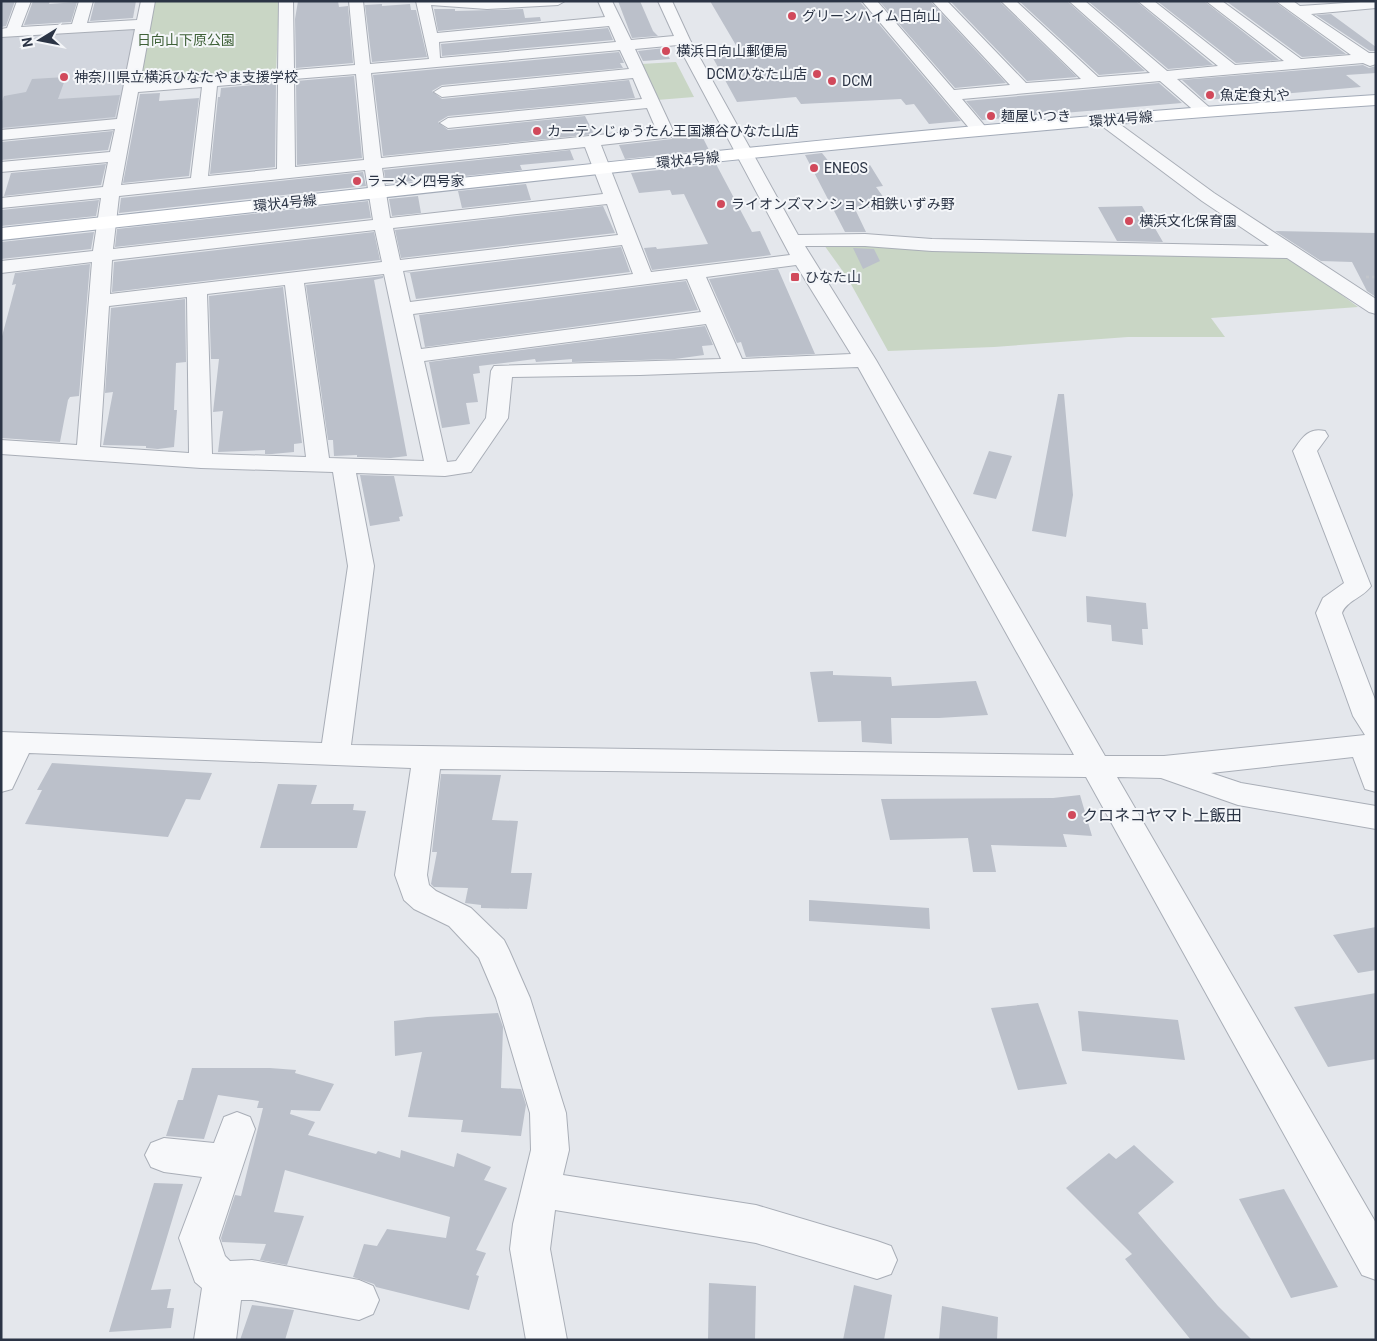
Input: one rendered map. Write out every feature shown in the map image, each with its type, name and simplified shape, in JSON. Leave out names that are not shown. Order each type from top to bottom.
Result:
[{"type":"main road","name":"環状4号線","points":[[1,234],[744,154],[1204,111],[1376,100]]},
{"type":"street","points":[[7,33],[24,1]]},
{"type":"street","points":[[78,28],[86,1]]},
{"type":"street","points":[[88,454],[105,223],[148,1]]},
{"type":"street","points":[[286,1],[286,174]]},
{"type":"street","points":[[356,1],[376,194],[437,468]]},
{"type":"street","points":[[423,1],[455,156]]},
{"type":"street","points":[[434,1],[487,5],[558,1]]},
{"type":"street","points":[[1,204],[666,133],[612,21],[605,1]]},
{"type":"street","points":[[665,1],[683,40],[797,250],[865,360],[1376,1261]]},
{"type":"street","points":[[869,1],[981,131]]},
{"type":"street","points":[[939,1],[1022,88]]},
{"type":"street","points":[[1008,1],[1094,82]]},
{"type":"street","points":[[1076,1],[1204,111]]},
{"type":"street","points":[[1145,1],[1232,70]]},
{"type":"street","points":[[1213,1],[1298,64]]},
{"type":"street","points":[[1283,1],[1372,60]]},
{"type":"street","points":[[1297,11],[1376,4]]},
{"type":"street","points":[[1352,6],[1376,21]]},
{"type":"street","points":[[431,38],[612,21]]},
{"type":"street","points":[[7,33],[143,24]]},
{"type":"street","points":[[131,88],[436,63],[683,40]]},
{"type":"street","points":[[950,94],[1298,64],[1372,60]]},
{"type":"street","points":[[442,92],[637,73]]},
{"type":"street","points":[[199,183],[210,82]]},
{"type":"street","points":[[448,123],[651,103]]},
{"type":"street","points":[[1104,120],[1208,197],[1376,308]]},
{"type":"street","points":[[1,135],[124,123]]},
{"type":"street","points":[[592,142],[644,278]]},
{"type":"street","points":[[1,168],[118,156]]},
{"type":"street","points":[[2,272],[103,255],[613,198]]},
{"type":"street","points":[[100,301],[629,239]]},
{"type":"street","points":[[401,309],[694,272],[797,250],[865,240],[932,245],[1292,252]]},
{"type":"street","points":[[694,272],[734,365]]},
{"type":"street","points":[[294,278],[318,464]]},
{"type":"street","points":[[198,289],[201,460]]},
{"type":"street","points":[[412,356],[713,317]]},
{"type":"street","points":[[1,447],[201,460],[437,468],[463,467],[488,434],[497,418],[502,371],[865,360]]},
{"type":"street","points":[[1317,436],[1305,451],[1358,586],[1332,604],[1329,613],[1367,716],[1372,740],[1376,781]]},
{"type":"street","points":[[335,755],[361,566],[343,465]]},
{"type":"street","points":[[1,781],[11,743],[427,758],[1164,767],[1372,740]]},
{"type":"street","points":[[427,758],[410,875],[415,891],[425,900],[460,917],[492,950],[513,998],[548,1113],[550,1150],[532,1224],[530,1249],[547,1340]]},
{"type":"street","points":[[1164,767],[1238,794],[1376,818]]},
{"type":"street","points":[[164,1155],[231,1146],[199,1238],[208,1268],[223,1281],[252,1280],[359,1300]]},
{"type":"street","points":[[541,1190],[756,1224],[877,1260]]},
{"type":"street","points":[[215,1340],[223,1281]]},
{"type":"shaded area","name":"神奈川県立横浜ひなたやま支援学校","points":[[136,28],[118,119],[1,132],[1,36]]},
{"type":"green space","name":"日向山下原公園","points":[[152,1],[279,1],[276,73],[139,82]]},
{"type":"green space","points":[[676,62],[694,97],[657,100],[641,64]]},
{"type":"green space","points":[[824,245],[1289,256],[1358,307],[1211,318],[1225,337],[1128,337],[994,347],[888,351],[847,277]]},
{"type":"building","points":[[1,1],[15,1],[6,26],[1,27]]},
{"type":"building","points":[[33,1],[50,1],[49,4],[77,2],[71,22],[24,25]]},
{"type":"building","points":[[95,1],[136,1],[133,18],[90,21]]},
{"type":"building","points":[[298,1],[338,1],[339,7],[348,6],[353,63],[296,68],[295,19]]},
{"type":"building","points":[[618,1],[640,1],[653,31],[658,36],[632,38]]},
{"type":"building","points":[[710,1],[861,3],[961,121],[929,124],[914,104],[906,105],[901,99],[801,104],[796,97],[737,102],[708,49],[737,47]]},
{"type":"building","points":[[930,1],[1006,83],[955,88],[880,2]]},
{"type":"building","points":[[950,1],[999,1],[1077,77],[1027,81]]},
{"type":"building","points":[[1019,1],[1067,1],[1145,71],[1099,75]]},
{"type":"building","points":[[1088,1],[1136,1],[1213,65],[1168,69]]},
{"type":"building","points":[[1157,1],[1204,1],[1279,60],[1236,63]]},
{"type":"building","points":[[1226,1],[1274,1],[1346,54],[1302,57]]},
{"type":"building","points":[[382,4],[382,6],[410,4],[411,10],[416,10],[427,57],[372,62],[365,5]]},
{"type":"building","points":[[434,9],[455,9],[455,11],[523,9],[525,18],[540,17],[541,21],[438,31]]},
{"type":"building","points":[[1331,14],[1376,47],[1376,51],[1370,51],[1316,15]]},
{"type":"building","points":[[608,28],[613,40],[442,56],[441,44]]},
{"type":"building","points":[[664,48],[670,59],[643,61],[638,51]]},
{"type":"building","points":[[619,52],[624,63],[620,63],[623,68],[442,85],[432,91],[442,99],[629,80],[635,98],[448,116],[438,122],[448,130],[585,116],[594,134],[383,156],[373,75]]},
{"type":"building","points":[[1363,65],[1369,68],[1376,66],[1376,73],[1346,75],[1361,87],[1248,97],[1204,100],[1182,80]]},
{"type":"building","points":[[354,76],[362,158],[297,165],[296,81]]},
{"type":"building","points":[[66,77],[58,99],[120,95],[115,117],[1,128],[1,104],[4,96],[26,92],[32,79]]},
{"type":"building","points":[[276,83],[275,167],[210,174],[218,97],[220,97],[221,88]]},
{"type":"building","points":[[1159,83],[1182,103],[982,120],[966,101]]},
{"type":"building","points":[[160,93],[159,101],[199,98],[189,176],[123,183],[140,94]]},
{"type":"building","points":[[113,131],[108,150],[1,160],[1,142]]},
{"type":"building","points":[[700,132],[709,150],[625,159],[619,145],[672,139],[675,134]]},
{"type":"building","points":[[570,150],[574,160],[520,165],[522,170],[455,177],[454,173],[414,177],[414,181],[386,184],[384,170]]},
{"type":"building","points":[[822,153],[834,168],[870,165],[883,186],[876,187],[890,206],[855,209],[866,232],[845,232],[805,155]]},
{"type":"building","points":[[106,164],[101,185],[4,196],[11,173]]},
{"type":"building","points":[[716,164],[752,232],[760,231],[771,255],[652,270],[644,248],[656,247],[657,249],[708,244],[684,194],[672,195],[670,190],[639,193],[631,173]]},
{"type":"building","points":[[363,172],[366,186],[119,213],[121,198]]},
{"type":"building","points":[[526,184],[531,200],[462,208],[458,191]]},
{"type":"building","points":[[418,196],[421,213],[392,216],[389,199]]},
{"type":"building","points":[[99,200],[96,216],[1,226],[1,210]]},
{"type":"building","points":[[368,201],[371,218],[115,247],[117,229]]},
{"type":"building","points":[[603,206],[615,233],[401,258],[395,230]]},
{"type":"building","points":[[1142,206],[1163,242],[1117,241],[1098,207]]},
{"type":"building","points":[[1275,231],[1376,233],[1376,297],[1367,291],[1352,262],[1321,261]]},
{"type":"building","points":[[94,232],[91,249],[1,259],[1,242]]},
{"type":"building","points":[[374,232],[380,260],[112,292],[114,262]]},
{"type":"building","points":[[621,247],[630,272],[416,299],[410,273],[405,273]]},
{"type":"building","points":[[853,248],[874,249],[880,261],[863,269]]},
{"type":"building","points":[[90,264],[79,396],[70,397],[68,400],[60,442],[1,438],[1,340],[16,284],[12,285],[15,273]]},
{"type":"building","points":[[778,269],[815,354],[746,357],[741,342],[737,343],[709,279]]},
{"type":"building","points":[[383,276],[383,278],[374,280],[407,456],[391,458],[357,457],[357,455],[334,456],[333,440],[328,440],[306,285]]},
{"type":"building","points":[[686,281],[698,310],[425,347],[419,315]]},
{"type":"building","points":[[283,287],[302,443],[294,444],[294,452],[265,454],[265,450],[218,452],[223,411],[213,412],[219,359],[211,359],[209,296]]},
{"type":"building","points":[[185,299],[186,362],[176,363],[174,410],[177,410],[174,447],[158,449],[146,448],[146,446],[103,445],[113,392],[105,393],[111,308]]},
{"type":"building","points":[[705,326],[713,345],[702,346],[704,355],[675,359],[572,362],[572,359],[536,362],[535,359],[479,366],[480,373],[473,374],[478,402],[466,403],[470,424],[442,428],[429,362]]},
{"type":"building","points":[[1058,394],[1064,394],[1073,495],[1066,537],[1032,531]]},
{"type":"building","points":[[989,451],[1012,456],[996,499],[973,494]]},
{"type":"building","points":[[360,475],[394,476],[403,516],[399,517],[400,521],[370,526]]},
{"type":"building","points":[[1086,596],[1146,603],[1148,629],[1142,629],[1143,645],[1112,641],[1111,625],[1087,622]]},
{"type":"building","points":[[833,671],[833,675],[891,677],[892,686],[976,681],[988,715],[891,718],[892,744],[862,742],[861,721],[818,722],[810,672]]},
{"type":"building","points":[[52,763],[212,773],[200,800],[186,799],[168,837],[25,824],[42,790],[37,790]]},
{"type":"building","points":[[441,774],[501,775],[492,820],[518,821],[511,873],[532,873],[527,909],[481,908],[481,905],[465,903],[468,888],[434,887],[431,884],[437,852],[432,852]]},
{"type":"building","points":[[278,784],[317,785],[311,804],[354,804],[353,810],[366,811],[357,848],[260,848]]},
{"type":"building","points":[[1080,795],[1092,836],[1063,834],[1067,847],[991,845],[996,872],[973,872],[968,838],[890,840],[881,799],[1053,798]]},
{"type":"building","points":[[809,900],[929,908],[930,929],[809,921]]},
{"type":"building","points":[[1376,927],[1376,970],[1358,973],[1333,935]]},
{"type":"building","points":[[1376,993],[1376,1059],[1328,1067],[1294,1007]]},
{"type":"building","points":[[1038,1003],[1067,1084],[1018,1090],[991,1008]]},
{"type":"building","points":[[1078,1011],[1178,1020],[1185,1060],[1082,1051]]},
{"type":"building","points":[[498,1013],[503,1027],[501,1088],[521,1089],[526,1105],[521,1136],[461,1132],[463,1120],[408,1117],[422,1052],[395,1056],[394,1021]]},
{"type":"building","points":[[192,1068],[296,1070],[295,1073],[334,1084],[320,1111],[291,1110],[290,1114],[315,1122],[308,1135],[376,1154],[378,1151],[400,1158],[401,1150],[454,1167],[457,1153],[491,1167],[484,1180],[507,1188],[476,1250],[486,1253],[476,1275],[479,1276],[469,1310],[376,1287],[374,1284],[353,1277],[364,1244],[377,1246],[387,1229],[446,1238],[450,1217],[285,1170],[274,1212],[304,1216],[287,1265],[260,1260],[266,1244],[222,1242],[221,1238],[235,1195],[241,1196],[263,1108],[257,1108],[259,1101],[218,1095],[204,1139],[166,1136],[178,1100],[183,1100]]},
{"type":"building","points":[[1134,1145],[1174,1182],[1138,1213],[1218,1306],[1252,1340],[1191,1340],[1125,1259],[1132,1254],[1066,1188],[1109,1153],[1116,1159]]},
{"type":"building","points":[[154,1183],[183,1184],[151,1290],[171,1289],[167,1308],[174,1308],[171,1328],[109,1332]]},
{"type":"building","points":[[1284,1189],[1338,1287],[1291,1298],[1239,1199]]},
{"type":"building","points":[[709,1283],[756,1286],[755,1340],[708,1340]]},
{"type":"building","points":[[854,1285],[892,1295],[884,1340],[843,1340]]},
{"type":"building","points":[[252,1305],[294,1310],[285,1340],[240,1340]]},
{"type":"building","points":[[942,1306],[998,1317],[997,1340],[939,1340]]},
{"type":"place","name":"グリーンハイム日向山","points":[[792,16]]},
{"type":"place","name":"横浜日向山郵便局","points":[[666,51]]},
{"type":"place","name":"DCMひなた山店","points":[[817,74]]},
{"type":"place","name":"神奈川県立横浜ひなたやま支援学校","points":[[64,77]]},
{"type":"place","name":"DCM","points":[[832,81]]},
{"type":"place","name":"魚定食丸や","points":[[1210,95]]},
{"type":"place","name":"麺屋いつき","points":[[991,116]]},
{"type":"place","name":"カーテンじゅうたん王国瀬谷ひなた山店","points":[[537,131]]},
{"type":"place","name":"ENEOS","points":[[814,168]]},
{"type":"place","name":"ラーメン四号家","points":[[357,181]]},
{"type":"place","name":"ライオンズマンション相鉄いずみ野","points":[[721,204]]},
{"type":"place","name":"横浜文化保育園","points":[[1129,221]]},
{"type":"place","name":"ひなた山","points":[[795,277]]},
{"type":"place","name":"クロネコヤマト上飯田","points":[[1072,815]]}]
